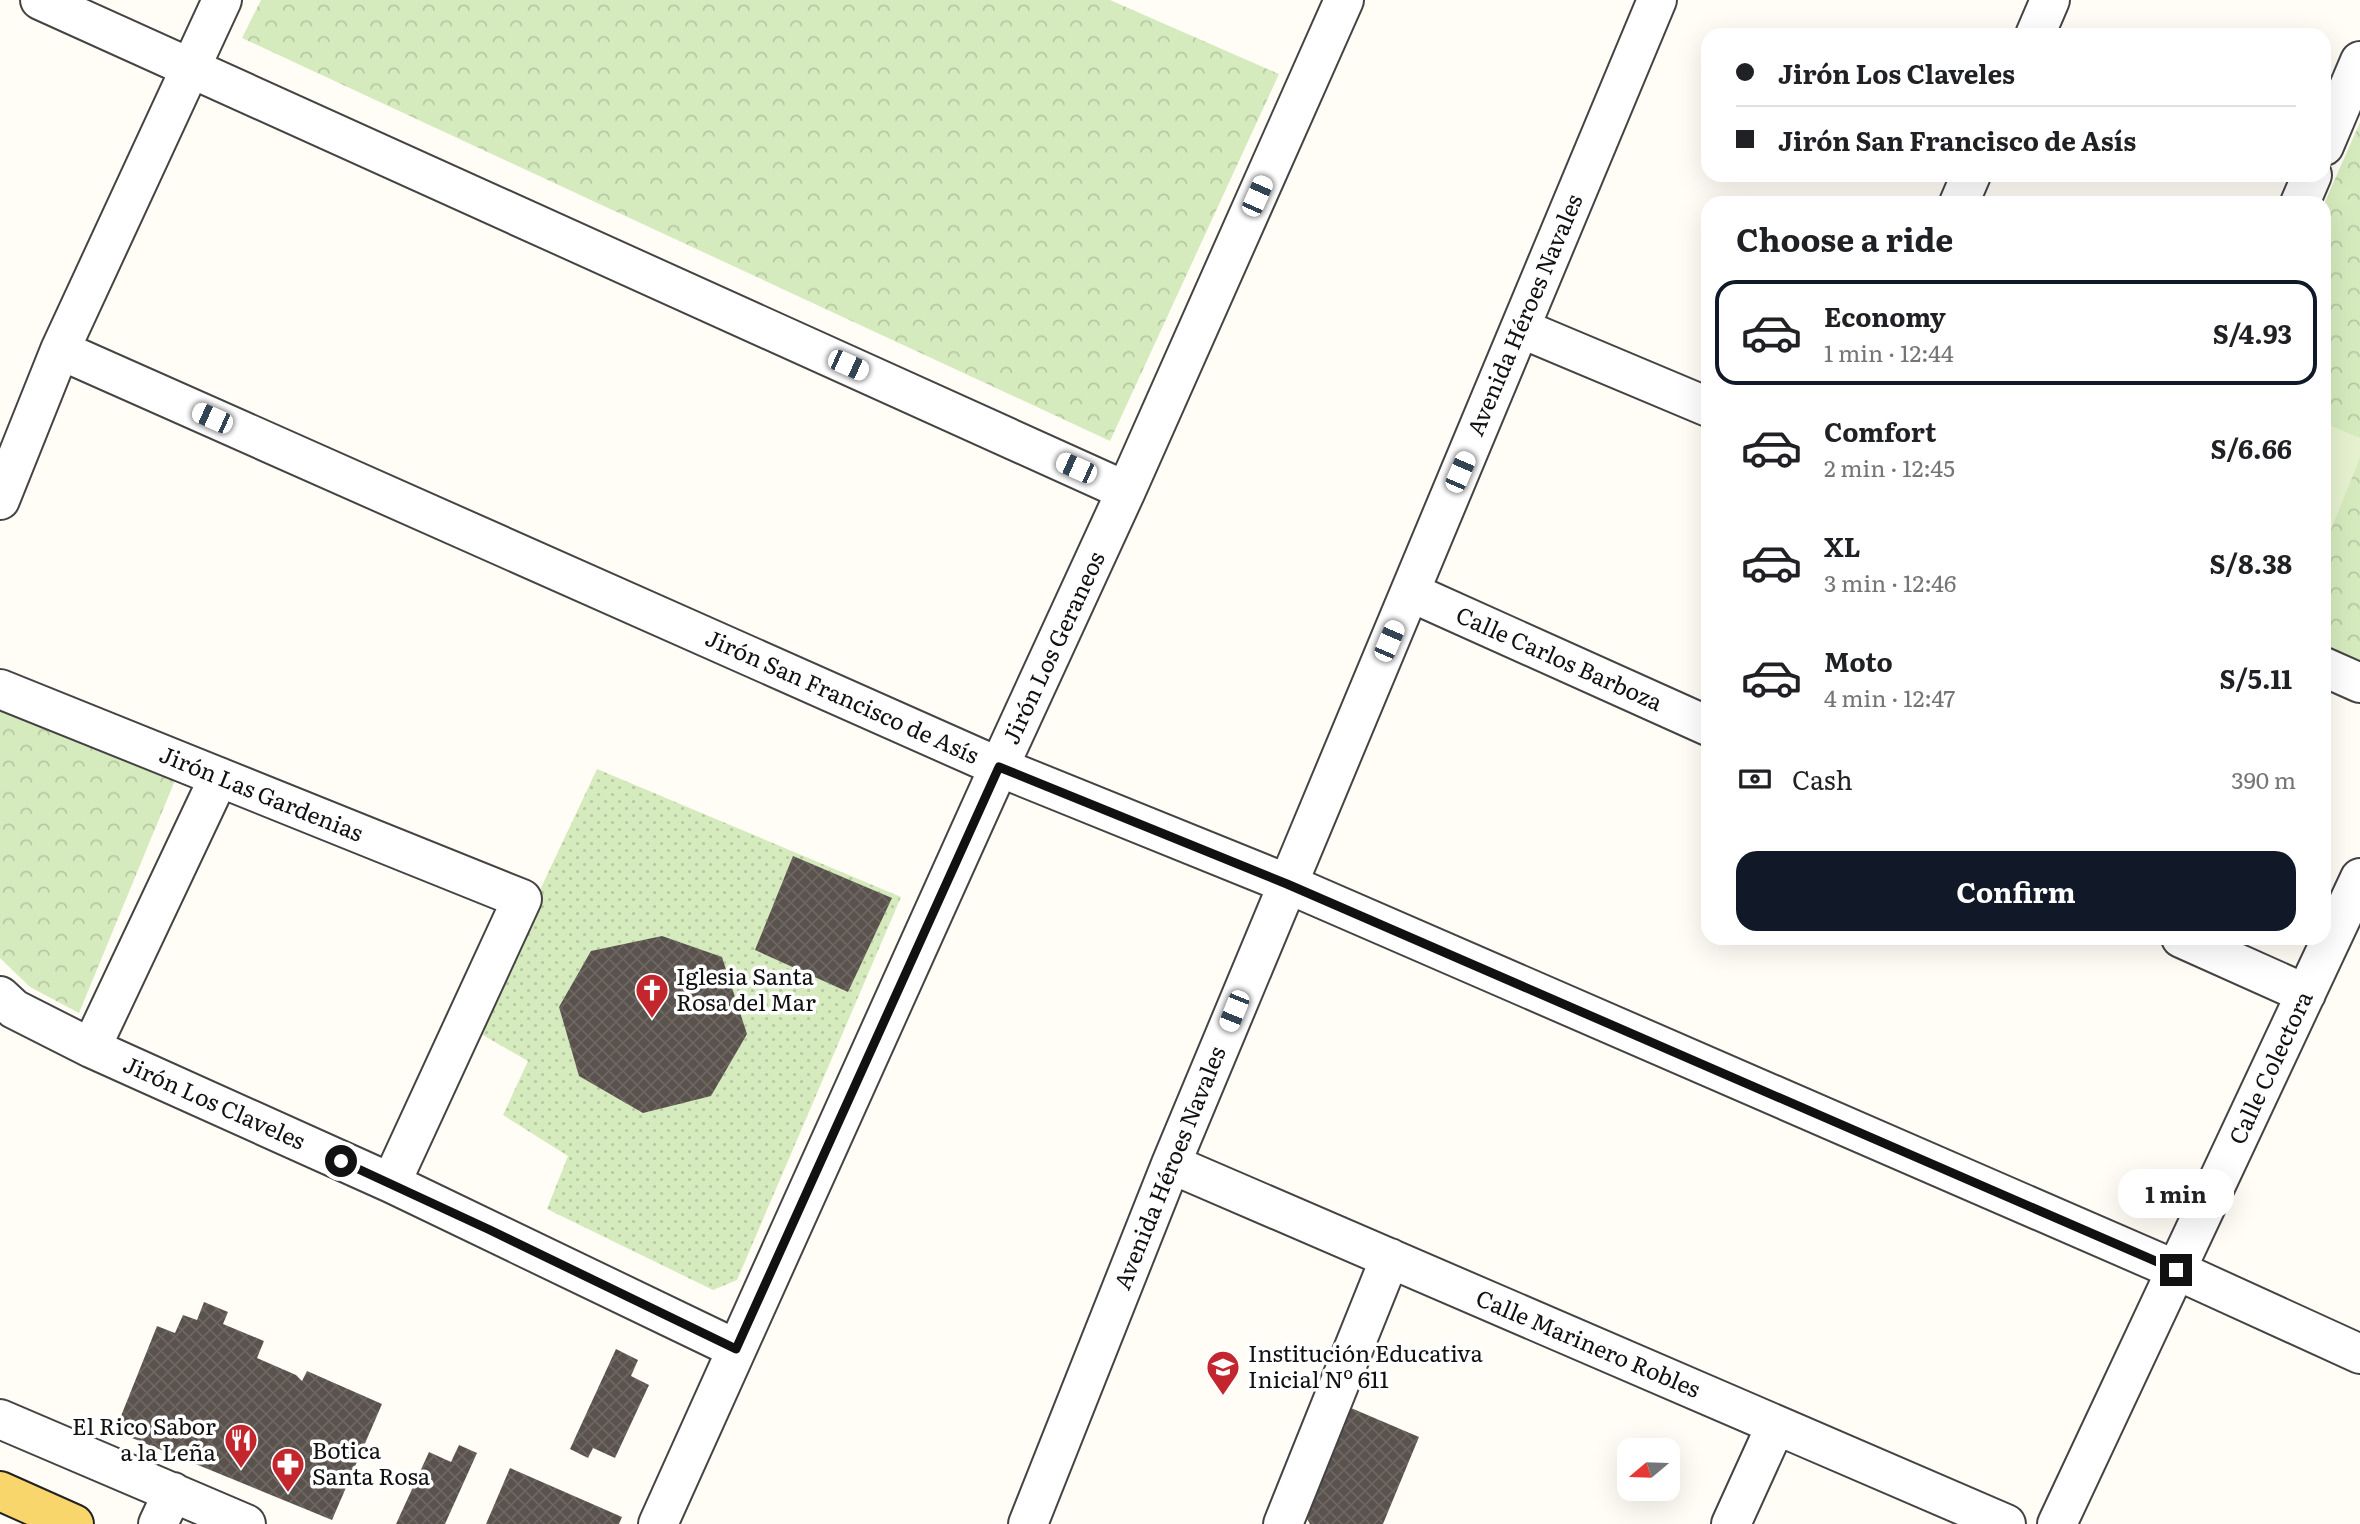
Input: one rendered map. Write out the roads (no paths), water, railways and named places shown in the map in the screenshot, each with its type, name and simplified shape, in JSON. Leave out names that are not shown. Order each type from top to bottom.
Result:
[{"type":"main road","points":[[0,1491],[74,1524]]},
{"type":"street","points":[[40,0],[1126,491]]},
{"type":"street","points":[[0,500],[60,350],[222,0]]},
{"type":"street","name":"Jirón Los Geraneos","points":[[658,1524],[1126,491],[1344,0]]},
{"type":"street","name":"Avenida Héroes Navales","points":[[1028,1524],[1171,1164],[1657,0]]},
{"type":"street","points":[[2038,28],[2050,0]]},
{"type":"street","points":[[2331,129],[2360,61]]},
{"type":"street","points":[[1520,328],[1701,404]]},
{"type":"street","name":"Jirón San Francisco de Asís","points":[[60,350],[999,767],[1287,884],[2176,1270],[2360,1354]]},
{"type":"street","name":"Calle Carlos Barboza","points":[[1410,592],[1701,723]]},
{"type":"street","points":[[2331,670],[2360,683]]},
{"type":"street","name":"Jirón Las Gardenias","points":[[0,689],[522,899],[391,1183]]},
{"type":"street","points":[[91,1048],[219,777]]},
{"type":"street","name":"Calle Colectora","points":[[2331,940],[2360,878]]},
{"type":"street","points":[[2197,945],[2306,994]]},
{"type":"street","name":"Calle Colectora","points":[[2057,1524],[2329,945]]},
{"type":"street","name":"Jirón Los Claveles","points":[[0,996],[14,1009],[91,1048],[391,1183],[736,1349]]},
{"type":"street","name":"Calle Marinero Robles","points":[[1171,1164],[2006,1524]]},
{"type":"street","points":[[1283,1524],[1390,1258]]},
{"type":"street","points":[[0,1419],[166,1508],[246,1524]]},
{"type":"street","points":[[1731,1524],[1776,1425]]},
{"type":"place","name":"Iglesia Santa Rosa del Mar","points":[[652,1020]]},
{"type":"place","name":"Institución Educativa Inicial Nº 611","points":[[1223,1397]]},
{"type":"place","name":"El Rico Sabor a la Leña","points":[[241,1470]]},
{"type":"place","name":"Botica Santa Rosa","points":[[288,1494]]}]
